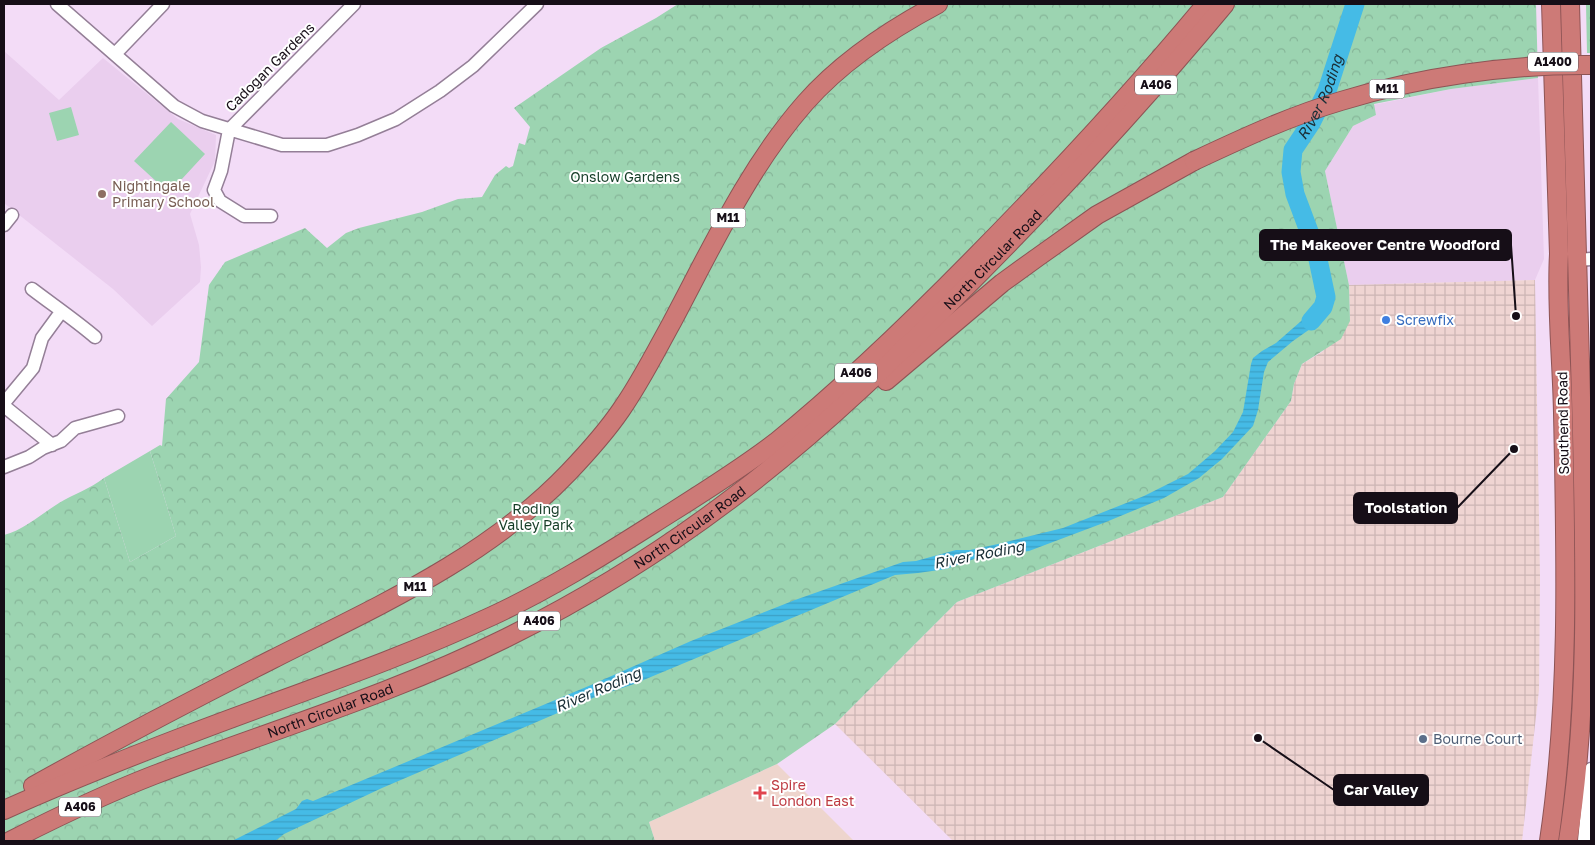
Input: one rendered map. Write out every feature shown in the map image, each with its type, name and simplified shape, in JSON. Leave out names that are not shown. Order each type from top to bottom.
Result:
[{"type":"highway","name":"M11","points":[[4,802],[172,710],[428,580],[469,555],[534,506],[580,460],[621,410],[660,344],[724,224],[767,153],[805,103],[845,64],[865,48],[914,16],[938,4]]},
{"type":"highway","name":"North Circular Road","points":[[4,810],[58,786],[183,736],[345,678],[428,645],[496,614],[623,543],[685,504],[772,444],[863,366],[977,255],[1074,154],[1206,4]]},
{"type":"highway","name":"North Circular Road","points":[[10,841],[95,800],[151,777],[423,676],[531,626],[628,570],[687,531],[784,458],[829,418],[952,301],[1043,208],[1151,90],[1225,4]]},
{"type":"highway","name":"Southend Road","points":[[1549,841],[1561,733],[1565,669],[1566,588],[1562,373],[1558,286],[1559,254],[1551,4]]},
{"type":"highway","name":"Southend Road","points":[[1568,841],[1580,734],[1587,509],[1584,260],[1570,4]]},
{"type":"highway","name":"M11","points":[[829,418],[873,392],[1002,283],[1097,215],[1194,161],[1294,118],[1340,101],[1388,88],[1486,72],[1533,67],[1591,65]]},
{"type":"street","points":[[57,4],[174,106],[202,121],[282,145],[327,145],[388,123],[440,91],[473,66],[537,4]]},
{"type":"street","points":[[115,54],[163,4]]},
{"type":"street","name":"Cadogan Gardens","points":[[229,130],[354,4]]},
{"type":"street","points":[[229,130],[214,190],[220,201],[244,216],[271,216]]},
{"type":"street","points":[[32,289],[61,312],[71,316],[95,337]]},
{"type":"street","points":[[52,445],[4,405],[33,368],[42,338],[61,312]]},
{"type":"street","points":[[4,468],[68,436],[75,428],[118,416]]},
{"type":"street","points":[[1584,841],[1591,769]]},
{"type":"shaded area","name":"Nightingale Primary School","points":[[4,51],[59,100],[103,58],[178,119],[216,135],[215,161],[190,214],[199,245],[200,282],[152,326],[113,289],[4,203]]},
{"type":"shaded area","points":[[1538,78],[1544,259],[1535,280],[1349,285],[1325,171],[1353,126],[1376,115],[1373,105],[1451,89]]},
{"type":"shaded area","points":[[1535,280],[1540,578],[1539,690],[1522,841],[953,841],[835,724],[957,602],[1223,497],[1291,401],[1294,384],[1302,364],[1322,352],[1350,320],[1349,285]]},
{"type":"shaded area","name":"Spire London East","points":[[777,764],[854,841],[655,841],[649,822]]},
{"type":"green space","name":"Roding Valley Park","points":[[678,4],[1536,4],[1538,78],[1451,89],[1374,104],[1376,115],[1353,126],[1325,171],[1349,285],[1350,321],[1341,339],[1302,364],[1294,384],[1291,401],[1223,497],[957,602],[835,724],[777,764],[649,822],[655,841],[4,841],[4,535],[25,526],[59,503],[104,478],[130,562],[176,536],[150,451],[160,445],[162,446],[166,399],[199,362],[209,285],[225,262],[305,228],[327,248],[346,233],[359,228],[422,212],[458,199],[482,197],[495,175],[506,166],[509,168],[513,166],[519,143],[525,145],[530,127],[514,108],[601,48]]},
{"type":"green space","points":[[1586,4],[1591,4],[1591,53],[1587,53]]},
{"type":"green space","points":[[71,107],[79,135],[57,141],[49,113]]},
{"type":"green space","points":[[171,122],[205,154],[169,193],[134,161]]},
{"type":"green space","points":[[150,451],[176,536],[130,562],[104,478]]},
{"type":"water","points":[[1333,299],[1320,322],[1268,362],[1264,372],[1258,410],[1253,426],[1222,459],[1199,478],[1164,498],[1029,551],[977,558],[946,569],[895,575],[634,684],[595,697],[382,788],[284,834],[275,841],[232,841],[296,809],[302,801],[307,799],[313,801],[591,685],[691,641],[795,600],[903,562],[916,561],[956,550],[970,550],[1063,528],[1144,496],[1188,474],[1215,451],[1233,432],[1243,412],[1253,358],[1276,343],[1308,315],[1317,303]]},
{"type":"waterway","name":"River Roding","points":[[1311,321],[1323,307],[1326,297],[1316,250],[1295,194],[1291,172],[1293,150],[1311,123],[1327,91],[1355,4]]},
{"type":"place","name":"Nightingale Primary School","points":[[102,194]]},
{"type":"place","name":"The Makeover Centre Woodford","points":[[1516,316]]},
{"type":"place","name":"Screwfix","points":[[1386,320]]},
{"type":"place","name":"Toolstation","points":[[1514,449]]},
{"type":"place","name":"Car Valley","points":[[1258,738]]},
{"type":"place","name":"Bourne Court","points":[[1423,739]]},
{"type":"place","name":"Spire London East","points":[[760,793]]},
{"type":"park label","name":"Onslow Gardens","points":[[625,177]]}]
